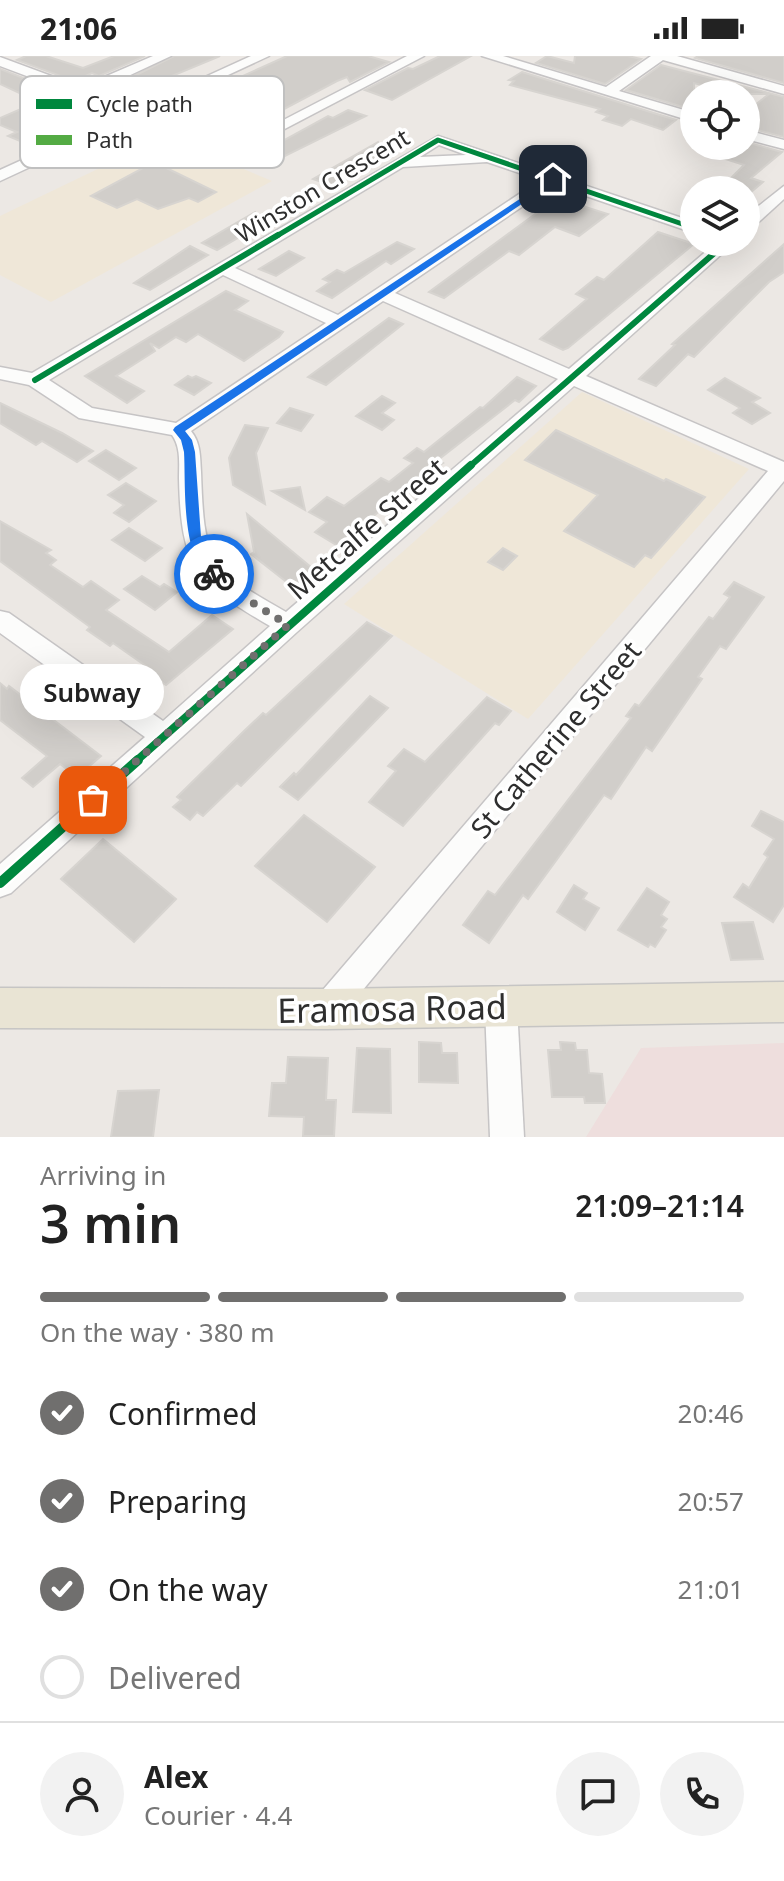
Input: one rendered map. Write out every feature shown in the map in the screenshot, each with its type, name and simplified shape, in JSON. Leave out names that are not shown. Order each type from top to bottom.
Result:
[{"type":"main road","name":"Eramosa Road","points":[[0,1008],[327,1009],[784,1002]]},
{"type":"street","points":[[118,76],[164,56]]},
{"type":"street","points":[[218,76],[262,56]]},
{"type":"street","points":[[284,124],[417,56]]},
{"type":"street","points":[[489,56],[520,60],[680,114]]},
{"type":"street","points":[[608,92],[661,56],[784,90]]},
{"type":"street","points":[[0,61],[40,76]]},
{"type":"street","points":[[760,138],[784,145]]},
{"type":"street","points":[[0,155],[20,163]]},
{"type":"street","name":"Winston Crescent","points":[[35,380],[396,164],[494,157],[680,223]]},
{"type":"street","points":[[0,176],[20,167]]},
{"type":"street","points":[[179,430],[553,179]]},
{"type":"street","points":[[760,212],[784,191]]},
{"type":"street","name":"Metcalfe Street","points":[[0,883],[288,625],[711,256]]},
{"type":"street","points":[[221,268],[339,322]]},
{"type":"street","points":[[383,295],[783,470]]},
{"type":"street","points":[[0,373],[35,380],[86,413],[179,430],[187,440],[195,537],[202,562],[226,586],[288,625]]},
{"type":"street","name":"St Catherine Street","points":[[327,1009],[783,470]]},
{"type":"street","points":[[0,620],[164,736]]},
{"type":"street","points":[[501,1007],[507,1137]]},
{"type":"shaded area","points":[[100,168],[241,168],[272,181],[51,302],[0,275],[0,216]]},
{"type":"shaded area","points":[[582,392],[749,469],[528,719],[344,604]]},
{"type":"shaded area","points":[[784,1043],[784,1137],[586,1137],[641,1048]]},
{"type":"building","points":[[26,56],[46,56],[83,68],[114,56],[145,56],[99,76],[92,73],[60,76],[17,60]]},
{"type":"building","points":[[174,56],[220,56],[172,76],[134,76]]},
{"type":"building","points":[[287,56],[368,56],[389,62],[350,82],[347,77],[337,81],[284,109],[284,76],[243,76]]},
{"type":"building","points":[[440,56],[471,56],[392,100],[365,90],[408,68],[413,69]]},
{"type":"building","points":[[547,56],[574,63],[575,56],[628,56],[641,59],[605,84],[536,63]]},
{"type":"building","points":[[784,56],[784,83],[695,58]]},
{"type":"building","points":[[661,65],[719,80],[680,80],[680,106],[626,90]]},
{"type":"building","points":[[0,69],[20,77],[20,93],[0,84]]},
{"type":"building","points":[[522,72],[676,120],[663,130],[631,119],[622,126],[603,120],[608,116],[596,112],[600,109],[510,85],[514,81],[509,80]]},
{"type":"building","points":[[760,91],[784,97],[784,137],[760,131],[760,101],[769,94],[760,94]]},
{"type":"building","points":[[20,109],[20,141],[8,136],[17,132],[0,125],[0,118]]},
{"type":"building","points":[[348,110],[366,116],[284,157],[284,140],[328,116],[333,118]]},
{"type":"building","points":[[378,142],[384,153],[330,185],[313,179]]},
{"type":"building","points":[[760,146],[782,152],[753,176],[733,176],[744,165],[728,160],[760,160]]},
{"type":"building","points":[[143,168],[166,168],[216,192],[198,202],[189,198],[158,209],[137,199],[117,208],[91,196]]},
{"type":"building","points":[[557,198],[608,214],[579,236],[555,227],[519,255],[509,251],[444,298],[429,292]]},
{"type":"building","points":[[255,212],[262,224],[217,250],[202,243]]},
{"type":"building","points":[[658,232],[680,239],[680,256],[568,348],[563,350],[540,339],[587,299],[576,294],[597,277],[604,280]]},
{"type":"building","points":[[397,242],[414,249],[391,264],[386,261],[332,298],[317,291],[330,282],[323,279],[337,270],[344,273]]},
{"type":"building","points":[[784,244],[784,272],[769,282],[694,357],[688,354],[656,386],[639,379],[675,345],[672,344]]},
{"type":"building","points":[[190,246],[208,255],[150,290],[134,283]]},
{"type":"building","points":[[289,251],[304,258],[276,276],[259,269]]},
{"type":"building","points":[[226,291],[248,301],[235,310],[283,332],[244,361],[198,334],[186,342],[176,337],[159,348],[150,343],[155,351],[116,376],[144,391],[127,403],[85,376]]},
{"type":"building","points":[[389,318],[403,324],[326,385],[308,377]]},
{"type":"building","points":[[188,376],[211,383],[194,395],[175,385]]},
{"type":"building","points":[[517,377],[536,386],[519,402],[515,400],[438,460],[443,463],[421,476],[338,546],[315,532],[327,522],[309,512],[327,497],[344,506],[381,478],[389,482],[413,463],[404,458],[417,448],[424,452],[480,407],[483,408]]},
{"type":"building","points":[[725,378],[760,398],[752,402],[770,413],[752,424],[733,413],[740,408],[708,390]]},
{"type":"building","points":[[382,396],[395,403],[382,413],[394,420],[382,430],[356,416]]},
{"type":"building","points":[[0,403],[93,451],[77,462],[42,441],[36,445],[0,423]]},
{"type":"building","points":[[290,408],[313,415],[301,431],[277,423]]},
{"type":"building","points":[[245,425],[268,428],[256,453],[265,504],[233,485],[229,458]]},
{"type":"building","points":[[556,430],[705,497],[651,558],[645,555],[634,567],[564,531],[598,495],[525,460]]},
{"type":"building","points":[[106,450],[136,468],[119,480],[89,461]]},
{"type":"building","points":[[126,483],[156,501],[129,522],[114,513],[124,505],[108,495]]},
{"type":"building","points":[[300,487],[305,510],[272,491]]},
{"type":"building","points":[[247,514],[312,568],[309,572],[316,576],[298,591],[251,554],[254,552]]},
{"type":"building","points":[[0,521],[51,550],[46,553],[56,560],[50,565],[83,587],[91,581],[119,600],[106,610],[169,652],[212,615],[233,629],[166,685],[147,672],[150,669],[113,643],[110,646],[87,630],[90,627],[0,561]]},
{"type":"building","points":[[129,528],[162,548],[145,561],[112,540]]},
{"type":"building","points":[[503,548],[517,556],[503,570],[488,562]]},
{"type":"building","points":[[142,576],[160,587],[164,584],[177,592],[155,610],[124,589]]},
{"type":"building","points":[[734,582],[764,597],[726,649],[720,646],[698,677],[702,679],[652,751],[646,747],[611,799],[604,795],[528,899],[523,895],[489,943],[463,925],[488,891],[495,895],[631,718],[626,716],[635,704],[639,706],[709,617],[713,619],[730,597],[724,594]]},
{"type":"building","points":[[367,622],[392,636],[241,786],[237,783],[203,816],[197,812],[190,820],[173,807],[181,800],[177,797],[244,731],[263,713],[266,715]]},
{"type":"building","points":[[0,683],[7,689],[9,686],[101,756],[77,777],[60,764],[33,787],[22,778],[47,756],[0,720]]},
{"type":"building","points":[[370,696],[388,708],[298,800],[280,787],[294,773],[296,775]]},
{"type":"building","points":[[487,697],[511,711],[499,725],[495,723],[403,826],[369,802],[396,771],[388,766],[404,749],[425,762]]},
{"type":"building","points":[[761,811],[784,822],[784,905],[773,922],[734,897],[743,884],[749,888],[768,857],[764,854],[774,839],[752,826]]},
{"type":"building","points":[[304,815],[375,867],[327,922],[255,866]]},
{"type":"building","points":[[103,839],[176,899],[134,942],[61,879]]},
{"type":"building","points":[[574,885],[587,893],[583,899],[599,908],[585,930],[557,912]]},
{"type":"building","points":[[647,888],[669,902],[661,915],[667,919],[661,927],[666,930],[655,947],[650,944],[648,947],[618,930]]},
{"type":"building","points":[[753,922],[763,959],[731,960],[722,923]]},
{"type":"building","points":[[419,1042],[441,1043],[442,1053],[457,1053],[458,1083],[419,1082]]},
{"type":"building","points":[[560,1042],[575,1043],[576,1050],[587,1050],[589,1073],[602,1074],[605,1103],[585,1103],[584,1097],[552,1097],[548,1050],[561,1050]]},
{"type":"building","points":[[357,1048],[390,1049],[391,1113],[353,1112]]},
{"type":"building","points":[[288,1057],[328,1058],[326,1100],[336,1100],[334,1136],[303,1136],[304,1117],[269,1116],[272,1083],[286,1083]]},
{"type":"building","points":[[159,1090],[153,1137],[111,1137],[118,1091]]},
{"type":"cycle path","points":[[35,380],[438,140],[680,223]]},
{"type":"cycle path","points":[[0,883],[288,625],[711,256]]},
{"type":"way so far","points":[[93,800],[288,625],[226,586],[214,574]]},
{"type":"place","name":"Subway","points":[[93,800]]},
{"type":"route","points":[[214,574],[202,562],[195,537],[189,452],[187,440],[179,430],[553,179]]}]
